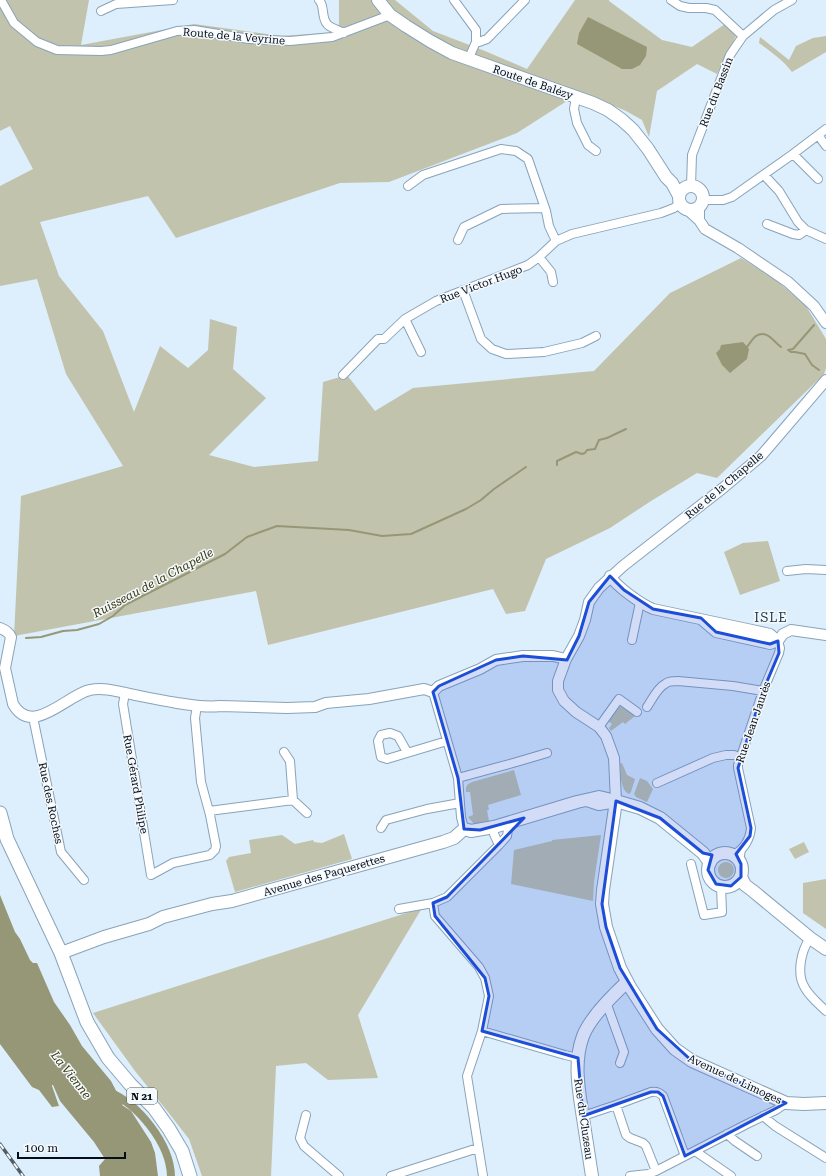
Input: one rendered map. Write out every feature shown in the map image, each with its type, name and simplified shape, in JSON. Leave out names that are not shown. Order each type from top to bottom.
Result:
[{"type":"main road","name":"Route de Balézy","points":[[378,0],[390,15],[430,41],[452,53],[468,60],[576,97],[608,110],[626,123],[640,137],[666,177],[689,199]]},
{"type":"main road","points":[[464,829],[471,831],[494,827],[587,800],[599,804],[616,801],[640,808],[660,818],[710,857]]},
{"type":"main road","name":"Avenue de Limoges","points":[[616,801],[606,865],[602,904],[606,927],[620,968],[657,1030],[675,1049],[692,1061],[786,1103],[826,1103]]},
{"type":"main road","name":"N 21","points":[[0,813],[7,839],[61,953],[87,1022],[108,1058],[130,1084],[154,1108],[169,1129],[182,1151],[190,1176]]},
{"type":"main road","name":"Avenue des Paquerettes","points":[[61,953],[104,937],[149,924],[163,917],[212,904],[232,901],[443,842],[454,838],[464,829]]},
{"type":"main road","points":[[710,857],[722,853],[738,855],[742,868],[741,882]]},
{"type":"main road","points":[[710,857],[708,870],[709,875],[716,884],[726,887],[741,882]]},
{"type":"main road","points":[[741,882],[810,938],[826,949]]},
{"type":"main road","name":"Rue du Cluzeau","points":[[592,1176],[578,1083],[578,1058],[583,1037],[587,1029],[606,1002],[627,982]]},
{"type":"street","name":"Route de la Veyrine","points":[[1,0],[14,23],[24,32],[37,42],[57,50],[111,50],[177,31],[194,30],[249,39],[290,42],[332,38],[390,15]]},
{"type":"street","points":[[101,11],[116,4],[173,0]]},
{"type":"street","points":[[319,0],[322,3],[326,24],[344,33]]},
{"type":"street","points":[[454,0],[476,30],[476,42],[468,60]]},
{"type":"street","points":[[476,42],[487,39],[525,0]]},
{"type":"street","points":[[671,0],[680,6],[715,10],[743,36]]},
{"type":"street","name":"Rue du Bassin","points":[[689,199],[692,155],[730,55],[743,36],[774,10],[792,0]]},
{"type":"street","points":[[576,97],[574,109],[577,123],[588,145],[596,151]]},
{"type":"street","points":[[689,199],[712,201],[732,197],[826,129]]},
{"type":"street","points":[[818,136],[826,146]]},
{"type":"street","points":[[408,186],[422,175],[502,149],[516,151],[528,159],[545,208],[549,226],[556,241]]},
{"type":"street","points":[[793,154],[818,179]]},
{"type":"street","points":[[764,175],[779,191],[798,222],[806,230],[826,239]]},
{"type":"street","points":[[689,199],[705,229],[738,248],[788,282],[814,306],[826,323]]},
{"type":"street","name":"Rue Victor Hugo","points":[[343,375],[378,339],[384,339],[405,319],[436,301],[528,266],[540,257],[556,241],[572,234],[660,213],[674,208],[689,199]]},
{"type":"street","points":[[458,240],[464,227],[501,209],[545,208]]},
{"type":"street","points":[[767,224],[792,234],[799,235],[806,230]]},
{"type":"street","points":[[540,257],[551,272],[553,282]]},
{"type":"street","points":[[463,290],[481,338],[492,349],[506,354],[544,352],[582,343],[596,336]]},
{"type":"street","points":[[405,319],[421,352]]},
{"type":"street","name":"Rue de la Chapelle","points":[[599,727],[576,712],[564,701],[558,690],[558,681],[566,659],[579,636],[590,602],[599,588],[610,576],[736,478],[761,456],[826,380]]},
{"type":"street","points":[[787,571],[806,569],[826,570]]},
{"type":"street","points":[[610,576],[616,584],[647,606],[653,609],[700,618],[716,632],[770,644],[778,641],[783,634],[791,630],[826,635]]},
{"type":"street","points":[[632,640],[638,607],[641,602]]},
{"type":"street","points":[[0,628],[10,634],[11,637],[5,668],[13,704],[16,710],[22,714],[33,717],[49,712],[78,694],[88,690],[108,689],[197,706],[287,708],[315,707],[326,703],[369,699],[424,689],[433,692]]},
{"type":"street","name":"Rue Jean Jaurès","points":[[738,855],[750,836],[751,828],[738,768],[740,757],[762,691],[779,653],[780,648],[778,641]]},
{"type":"street","points":[[433,692],[439,686],[480,669],[496,660],[523,656],[553,656],[566,659]]},
{"type":"street","points":[[647,707],[660,687],[669,682],[733,686],[762,691]]},
{"type":"street","points":[[433,692],[458,778],[462,823],[464,829]]},
{"type":"street","name":"Rue Gérard Philipe","points":[[125,693],[123,704],[151,875],[173,863],[210,855],[215,850],[216,846],[209,811]]},
{"type":"street","points":[[616,801],[614,758],[606,736],[599,727],[619,699],[637,712]]},
{"type":"street","points":[[197,706],[195,718],[201,782],[209,811],[293,800]]},
{"type":"street","name":"Rue des Roches","points":[[33,717],[61,852],[84,880]]},
{"type":"street","points":[[407,752],[447,741]]},
{"type":"street","points":[[284,752],[290,761],[293,800],[307,813]]},
{"type":"street","points":[[458,778],[547,753]]},
{"type":"street","points":[[657,783],[713,758],[726,754],[740,757]]},
{"type":"street","points":[[381,828],[386,820],[427,809],[460,803]]},
{"type":"street","points":[[399,909],[432,904],[447,897],[507,836],[509,822]]},
{"type":"street","points":[[494,827],[494,834],[499,845]]},
{"type":"street","points":[[691,864],[704,915],[722,912],[720,886]]},
{"type":"street","points":[[432,904],[435,916],[479,967],[485,978],[489,996],[482,1031],[467,1076],[483,1176]]},
{"type":"street","points":[[810,938],[805,947],[801,964],[802,981],[805,988],[826,1011]]},
{"type":"street","points":[[606,1002],[624,1052],[620,1063]]},
{"type":"street","points":[[482,1031],[578,1058]]},
{"type":"street","points":[[583,1116],[655,1091],[663,1096],[685,1156]]},
{"type":"street","points":[[630,1176],[644,1175],[656,1171],[776,1110],[786,1103]]},
{"type":"street","points":[[616,1105],[626,1135],[646,1146],[656,1171]]},
{"type":"street","points":[[306,1115],[300,1138],[304,1146],[339,1176]]},
{"type":"street","points":[[763,1116],[775,1126],[826,1158]]},
{"type":"street","points":[[727,1134],[757,1156]]},
{"type":"street","points":[[391,1176],[478,1148]]},
{"type":"street","points":[[694,1151],[731,1176]]},
{"type":"highlighted area","points":[[610,576],[624,590],[653,609],[701,618],[716,632],[770,644],[778,641],[779,653],[763,691],[738,768],[751,828],[750,836],[736,854],[741,864],[741,877],[731,886],[716,884],[708,870],[712,855],[703,853],[660,818],[616,801],[602,904],[606,927],[620,968],[657,1029],[692,1061],[786,1103],[784,1105],[685,1156],[663,1096],[658,1092],[651,1092],[583,1116],[578,1058],[482,1031],[489,996],[485,978],[435,916],[433,903],[447,897],[524,818],[480,830],[464,829],[458,778],[433,692],[439,686],[496,660],[523,656],[567,660],[579,636],[589,602]]},
{"type":"shaded area","points":[[0,0],[89,0],[81,45],[194,24],[281,36],[339,32],[339,0],[395,0],[433,31],[527,69],[575,0],[609,0],[662,40],[692,47],[725,24],[736,36],[717,74],[697,64],[657,91],[649,137],[642,120],[626,111],[581,92],[517,133],[389,182],[340,183],[176,238],[148,196],[40,222],[59,276],[103,331],[134,412],[160,346],[188,368],[208,350],[210,319],[237,327],[233,369],[266,398],[209,455],[254,467],[318,461],[323,382],[347,375],[375,411],[413,388],[594,371],[670,293],[741,258],[777,281],[806,306],[826,339],[826,368],[824,374],[717,478],[697,473],[610,528],[546,559],[525,611],[506,614],[493,589],[268,645],[256,591],[14,636],[21,496],[123,466],[66,374],[37,279],[0,286],[0,186],[33,169],[10,126],[0,131]]},
{"type":"shaded area","points":[[826,36],[826,52],[792,72],[781,60],[759,43],[760,37],[789,60],[796,46],[813,38]]},
{"type":"shaded area","points":[[768,541],[780,581],[740,595],[724,552],[743,543]]},
{"type":"shaded area","points":[[620,706],[623,706],[635,716],[625,724],[623,722],[611,731],[609,728],[612,724],[608,721]]},
{"type":"shaded area","points":[[622,763],[627,775],[635,779],[629,794],[622,785],[620,764]]},
{"type":"shaded area","points":[[514,770],[521,795],[488,805],[489,810],[487,810],[489,821],[474,824],[468,817],[473,815],[470,792],[466,792],[467,786],[472,782]]},
{"type":"shaded area","points":[[640,778],[647,781],[653,789],[647,802],[636,797],[634,794]]},
{"type":"shaded area","points":[[344,834],[352,859],[235,892],[226,861],[229,857],[251,853],[249,840],[282,835],[295,844],[313,840],[314,842],[322,843]]},
{"type":"shaded area","points":[[601,835],[594,882],[593,901],[511,884],[514,850],[552,840]]},
{"type":"shaded area","points":[[804,842],[809,852],[795,859],[789,849]]},
{"type":"shaded area","points":[[723,862],[729,862],[734,867],[732,876],[729,878],[723,878],[718,873],[718,867]]},
{"type":"shaded area","points":[[826,879],[826,929],[803,913],[803,883]]},
{"type":"shaded area","points":[[422,908],[358,1015],[378,1078],[328,1080],[306,1063],[276,1066],[271,1176],[202,1176],[189,1139],[135,1071],[93,1013]]},
{"type":"water","points":[[588,17],[647,47],[646,56],[640,65],[632,69],[622,69],[577,44],[579,33]]},
{"type":"water","points":[[743,342],[749,349],[747,359],[730,373],[722,365],[716,353],[720,349],[721,345]]},
{"type":"water","name":"La Vienne","points":[[0,895],[15,932],[30,960],[33,963],[37,963],[54,1002],[82,1046],[111,1081],[123,1104],[122,1105],[131,1111],[151,1142],[155,1153],[158,1176],[100,1176],[99,1166],[105,1159],[94,1142],[60,1101],[53,1085],[52,1086],[59,1106],[52,1107],[39,1090],[32,1087],[0,1044]]},
{"type":"waterway","points":[[788,350],[793,349],[814,325]]},
{"type":"waterway","name":"Ruisseau de la Chapelle","points":[[745,349],[755,337],[760,334],[767,335],[781,347]]},
{"type":"waterway","points":[[788,350],[791,352],[805,354],[812,365],[819,370]]},
{"type":"waterway","points":[[557,465],[557,461],[576,452],[582,454],[587,450],[595,449],[599,440],[626,429]]},
{"type":"waterway","name":"Ruisseau de la Chapelle","points":[[26,638],[41,637],[99,624],[113,616],[125,605],[225,554],[247,537],[277,526],[349,530],[382,536],[411,534],[466,509],[481,500],[526,467]]},
{"type":"waterway","points":[[109,1092],[120,1098],[141,1115],[159,1138],[169,1163],[171,1176]]},
{"type":"railway","points":[[0,1144],[23,1176]]},
{"type":"district","name":"ISLE","points":[[771,617]]}]
